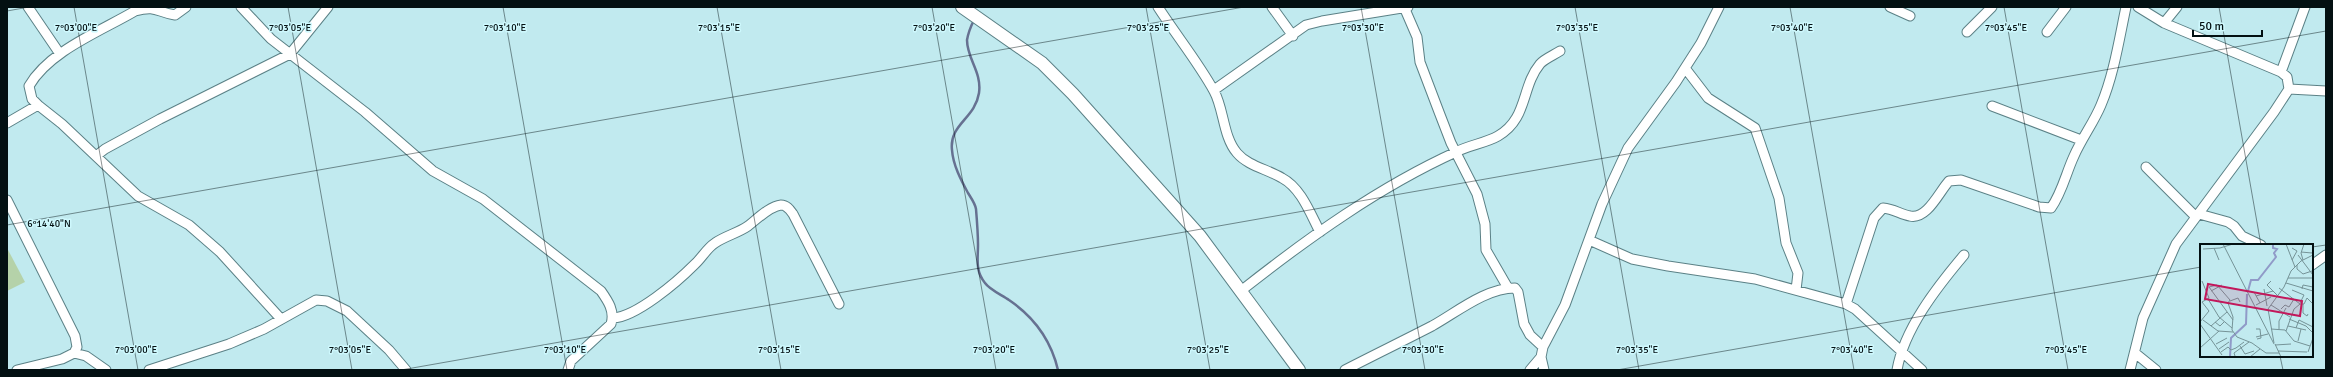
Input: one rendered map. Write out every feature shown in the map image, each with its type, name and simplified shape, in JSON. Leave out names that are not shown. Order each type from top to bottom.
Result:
[{"type":"main road","points":[[963,8],[1042,63],[1073,94],[1200,236],[1242,290],[1299,370]]},
{"type":"street","points":[[28,7],[60,54]]},
{"type":"street","points":[[186,7],[175,15],[156,8],[147,8],[135,11],[60,54],[44,67],[29,86],[32,99],[138,196],[159,210],[189,225],[220,252],[255,288],[281,319]]},
{"type":"street","points":[[241,7],[271,39],[365,112],[433,171],[483,199],[584,276],[601,291],[609,302],[613,318],[611,324],[571,361],[568,370]]},
{"type":"street","points":[[96,156],[105,149],[160,119],[290,54],[328,7]]},
{"type":"street","points":[[1158,7],[1214,90],[1232,145],[1237,153],[1246,162],[1282,178],[1291,184],[1300,196],[1320,232]]},
{"type":"street","points":[[1272,7],[1293,36]]},
{"type":"street","points":[[1214,90],[1293,36],[1306,25],[1406,7],[1416,37],[1420,62],[1456,152],[1477,194],[1484,224],[1486,250],[1508,288]]},
{"type":"street","points":[[1544,370],[1541,357],[1543,347],[1565,305],[1602,204],[1628,148],[1701,43],[1718,7]]},
{"type":"street","points":[[1890,7],[1910,16]]},
{"type":"street","points":[[1968,32],[1992,7]]},
{"type":"street","points":[[2047,32],[2066,7]]},
{"type":"street","points":[[1846,304],[1874,218],[1883,208],[1894,209],[1908,216],[1916,217],[1926,212],[1949,181],[1961,180],[2039,207],[2051,208],[2061,195],[2062,183],[2081,140],[2101,105],[2118,49],[2126,7]]},
{"type":"street","points":[[2130,370],[2143,318],[2176,244],[2289,89],[2287,77],[2281,72],[2164,23],[2138,7]]},
{"type":"street","points":[[2164,23],[2177,7]]},
{"type":"street","points":[[2281,72],[2305,7]]},
{"type":"street","points":[[1242,290],[1320,232],[1400,182],[1456,152],[1498,136],[1511,125],[1522,111],[1530,81],[1540,63],[1560,51]]},
{"type":"street","points":[[1685,68],[1708,98],[1755,128],[1779,198],[1786,243],[1798,273],[1796,290]]},
{"type":"street","points":[[2289,89],[2326,91]]},
{"type":"street","points":[[7,123],[38,105]]},
{"type":"street","points":[[1992,106],[2081,140]]},
{"type":"street","points":[[2146,167],[2198,215],[2228,222],[2234,226],[2242,236],[2259,244]]},
{"type":"street","points":[[7,200],[76,336],[77,347],[74,353],[62,359],[17,370]]},
{"type":"street","points":[[613,318],[626,316],[635,310],[695,265],[715,243],[744,228],[772,208],[781,205],[787,206],[793,214],[839,304]]},
{"type":"street","points":[[1589,240],[1632,259],[1755,279],[1846,304],[1855,309],[1922,370]]},
{"type":"street","points":[[1897,370],[1900,351],[1937,286],[1964,255]]},
{"type":"street","points":[[2313,264],[2326,255]]},
{"type":"street","points":[[1344,370],[1432,326],[1480,298],[1508,288],[1515,288],[1518,292],[1524,324],[1530,335],[1543,347]]},
{"type":"street","points":[[150,370],[229,344],[316,300],[327,301],[347,311],[406,370]]},
{"type":"street","points":[[74,353],[86,356],[106,370]]},
{"type":"street","points":[[2135,353],[2156,370]]},
{"type":"street","points":[[1530,370],[1541,357]]},
{"type":"green space","points":[[7,248],[25,282],[7,291]]},
{"type":"waterway","points":[[974,20],[967,40],[969,53],[977,72],[979,93],[977,102],[973,109],[954,134],[952,150],[958,172],[976,209],[978,269],[987,286],[1018,307],[1034,322],[1046,339],[1058,370]]}]
